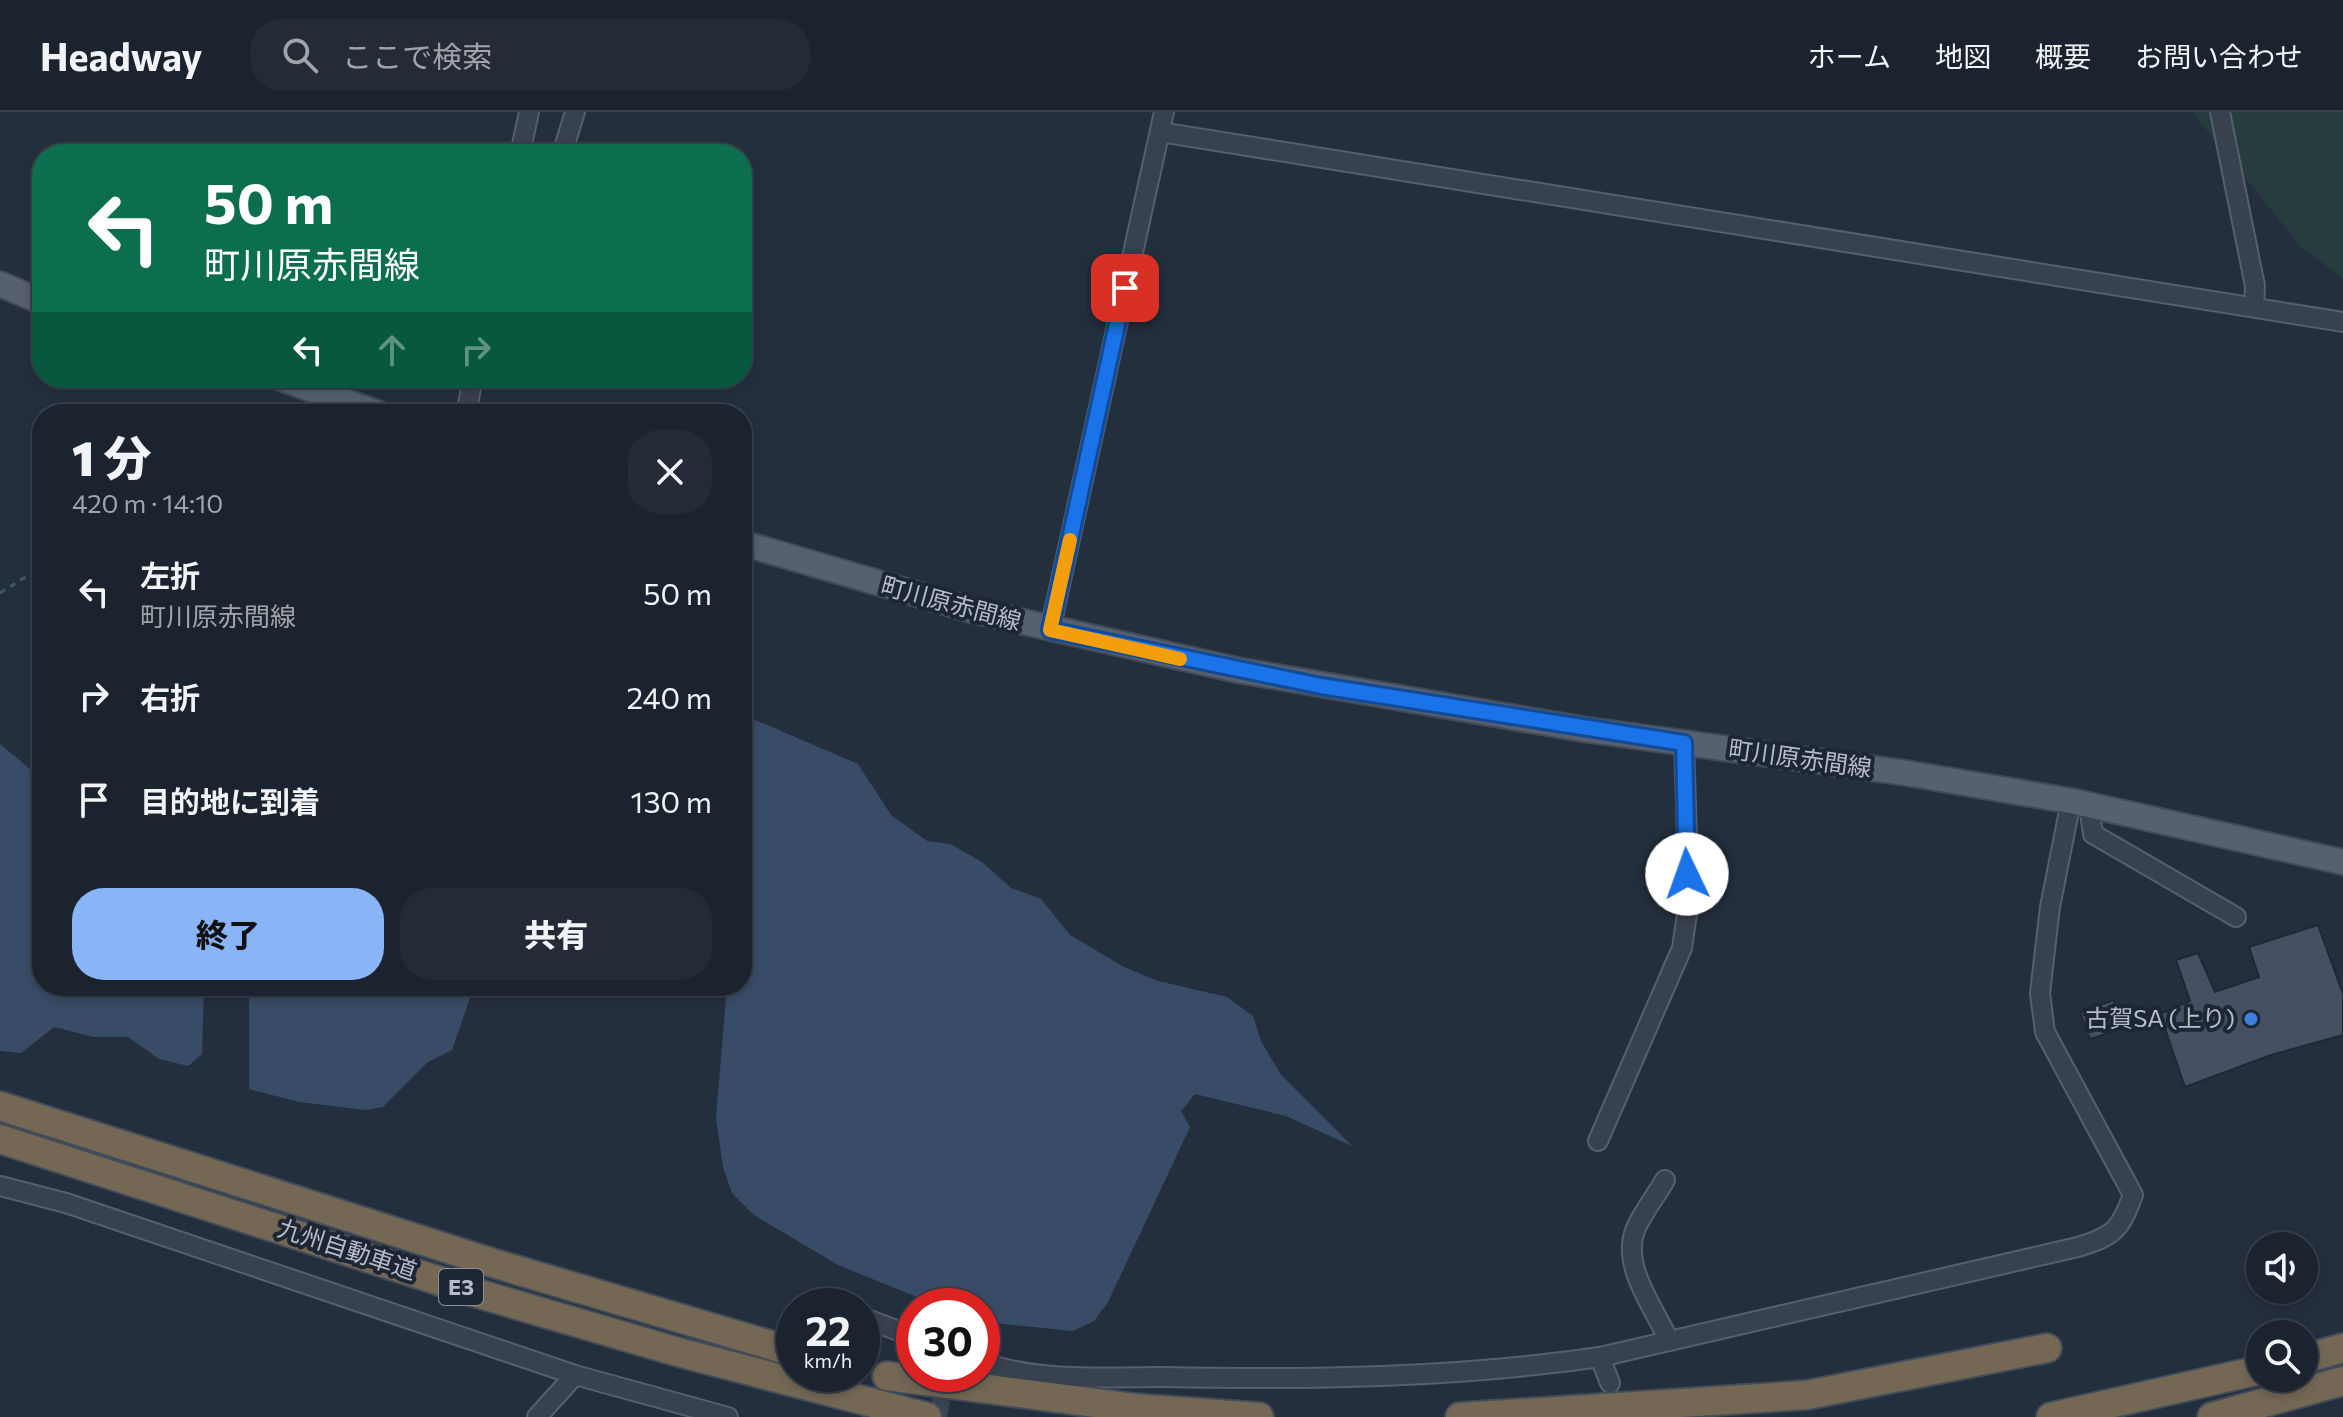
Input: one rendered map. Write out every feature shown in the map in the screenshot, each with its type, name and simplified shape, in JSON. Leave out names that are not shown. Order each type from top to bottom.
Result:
[{"type":"highway","name":"九州自動車道","points":[[0,1106],[496,1264],[776,1347]]},
{"type":"highway","name":"九州自動車道","points":[[0,1139],[483,1295],[678,1352],[927,1417]]},
{"type":"highway","points":[[1460,1417],[1807,1395],[2047,1348]]},
{"type":"highway","points":[[2318,1355],[2343,1348]]},
{"type":"highway","points":[[2051,1417],[2246,1373]]},
{"type":"highway","points":[[880,1374],[1081,1417]]},
{"type":"highway","points":[[880,1374],[1134,1408],[1259,1417]]},
{"type":"highway","points":[[2212,1417],[2343,1381]]},
{"type":"main road","points":[[0,284],[32,298]]},
{"type":"main road","points":[[308,388],[352,404]]},
{"type":"main road","name":"町川原赤間線","points":[[752,546],[1050,630],[1321,686],[2080,803],[2343,862]]},
{"type":"street","points":[[522,144],[529,112]]},
{"type":"street","points":[[565,144],[575,112]]},
{"type":"street","points":[[1050,630],[1164,112]]},
{"type":"street","points":[[2220,112],[2255,286],[2254,307]]},
{"type":"street","points":[[1160,132],[2343,322]]},
{"type":"street","points":[[1598,1141],[1613,1113],[1682,948],[1689,900],[1684,743]]},
{"type":"street","points":[[2080,803],[2093,834],[2236,917]]},
{"type":"street","points":[[1000,1368],[1092,1376],[1287,1380],[1514,1369],[1600,1357],[1668,1339],[1858,1300],[2106,1239],[2122,1224],[2133,1195],[2045,1032],[2042,978],[2050,907],[2080,803]]},
{"type":"street","points":[[1665,1180],[1636,1229],[1631,1250],[1635,1269],[1668,1339]]},
{"type":"street","points":[[0,1186],[66,1203],[575,1375],[728,1417]]},
{"type":"street","points":[[1600,1357],[1610,1383]]},
{"type":"street","points":[[537,1417],[575,1375]]},
{"type":"path","points":[[0,593],[32,573]]},
{"type":"green space","points":[[2192,112],[2343,112],[2343,278],[2302,248]]},
{"type":"water","points":[[752,719],[858,764],[891,815],[927,841],[950,844],[982,862],[1011,888],[1041,899],[1070,935],[1124,967],[1158,981],[1227,997],[1253,1016],[1261,1041],[1281,1075],[1352,1146],[1286,1116],[1195,1094],[1181,1111],[1190,1127],[1108,1302],[1094,1321],[1073,1331],[1000,1324],[1000,1288],[896,1289],[838,1265],[754,1215],[732,1193],[723,1167],[716,1118],[726,996],[752,996]]},
{"type":"water","points":[[0,744],[32,771],[32,996],[204,996],[202,1054],[188,1066],[159,1059],[128,1037],[94,1037],[54,1027],[21,1053],[0,1051]]},
{"type":"water","points":[[249,996],[471,996],[452,1050],[428,1062],[383,1107],[366,1110],[299,1102],[249,1089]]},
{"type":"building","name":"古賀SA (上り)","points":[[2318,925],[2343,994],[2343,1035],[2271,1055],[2185,1087],[2160,1014],[2190,1001],[2176,960],[2198,953],[2215,992],[2259,977],[2249,947]]},
{"type":"building","points":[[2114,1000],[2124,1028],[2090,1039],[2080,1012]]},
{"type":"tunnel","points":[[938,1417],[943,1392]]},
{"type":"slow traffic","points":[[1070,540],[1050,630],[1180,659]]},
{"type":"place","name":"古賀SA (上り)","points":[[2251,1019]]},
{"type":"route","points":[[1125,288],[1050,630],[1321,686],[1684,743],[1687,874]]}]
